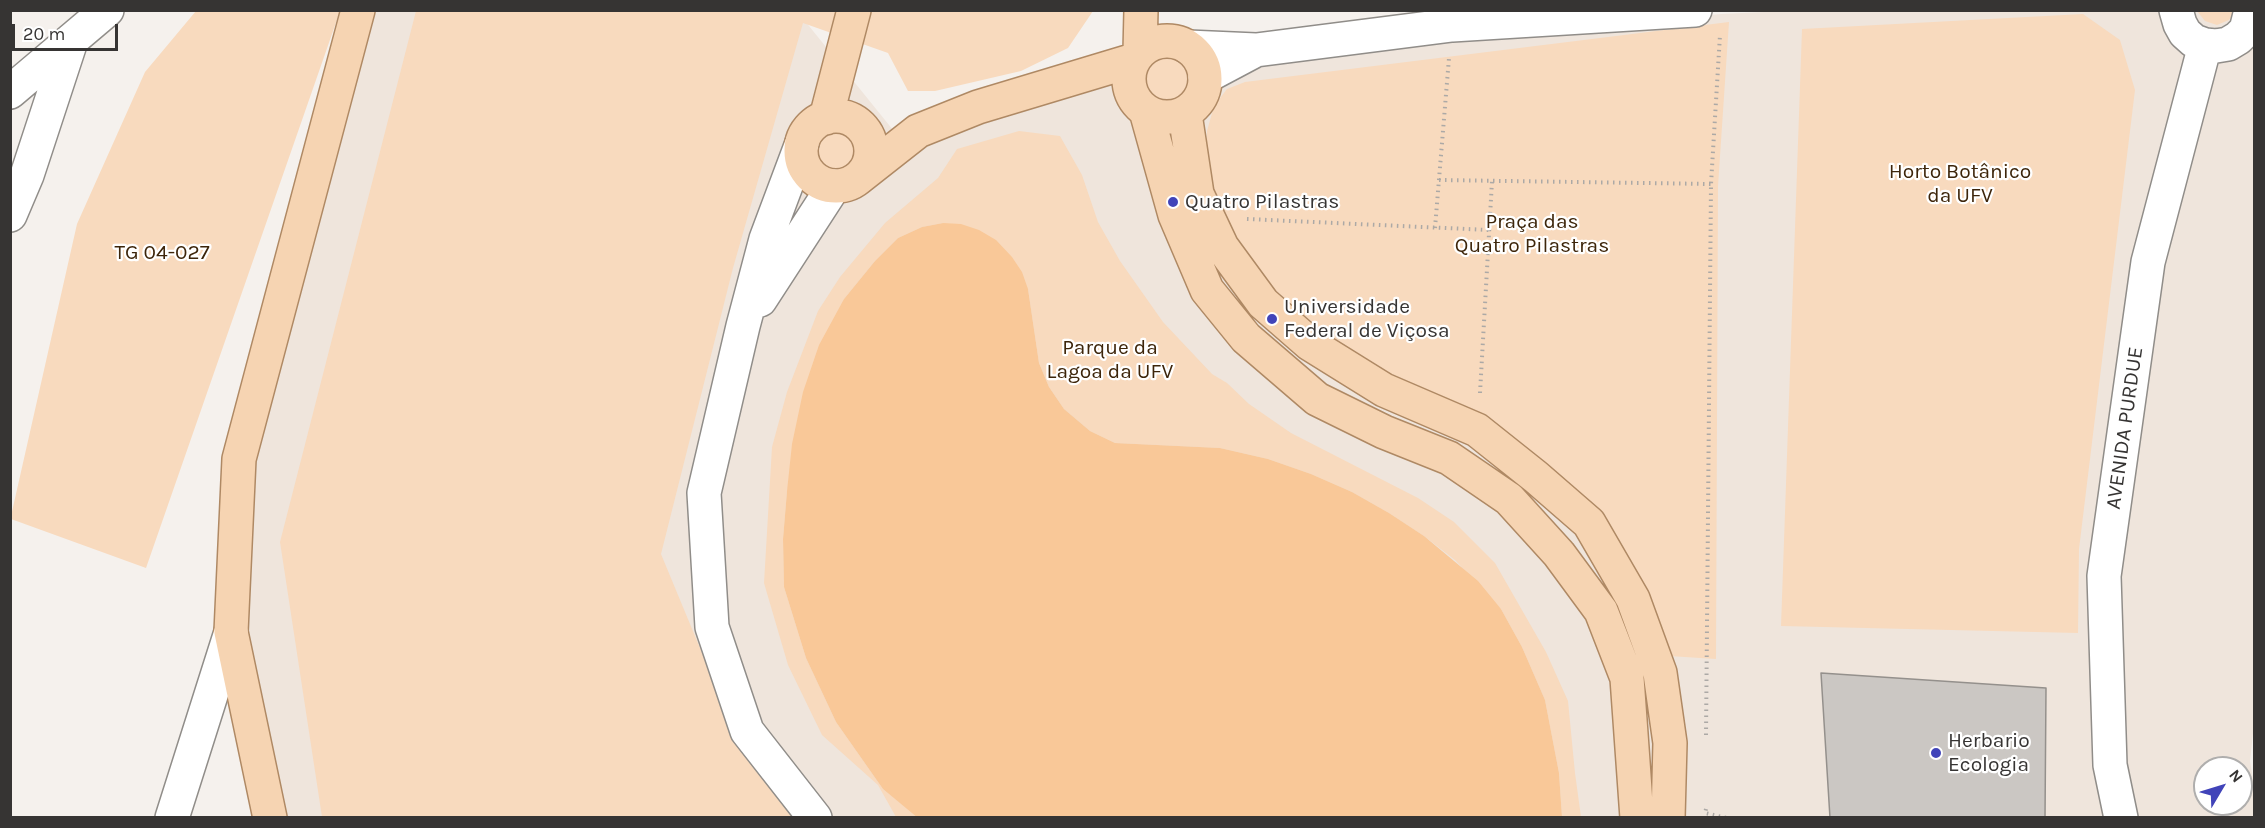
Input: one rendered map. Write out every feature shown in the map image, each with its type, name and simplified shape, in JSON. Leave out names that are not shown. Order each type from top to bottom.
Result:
[{"type":"main road","points":[[270,818],[231,632],[239,459],[358,10]]},
{"type":"main road","points":[[826,118],[854,10]]},
{"type":"main road","points":[[1052,85],[1139,103],[1165,118],[1185,114],[1200,98],[1205,88],[1205,77],[1200,60],[1157,42],[1141,10]]},
{"type":"main road","points":[[845,183],[918,131],[978,108],[1052,85],[1157,42]]},
{"type":"main road","points":[[1157,42],[1130,71],[1129,83],[1139,103],[1175,215],[1207,290],[1246,338],[1317,399],[1384,432],[1449,458],[1509,499],[1559,554],[1601,611],[1627,678],[1637,818]]},
{"type":"main road","points":[[1185,114],[1197,194],[1222,247],[1263,303],[1310,344],[1384,390],[1477,430],[1589,523],[1633,599],[1660,673],[1670,743],[1668,818]]},
{"type":"main road","points":[[837,117],[848,119],[865,133],[871,152],[864,172],[845,183],[815,179],[808,172],[801,154],[802,143],[811,127],[826,118],[837,117]]},
{"type":"main road","points":[[865,133],[918,131]]},
{"type":"street","points":[[10,92],[107,10]]},
{"type":"street","points":[[1157,42],[1256,50],[1452,24],[1695,10]]},
{"type":"street","points":[[2176,10],[2180,24],[2194,41],[2216,46],[2228,44],[2246,30],[2251,10]]},
{"type":"street","points":[[10,215],[27,175],[71,41]]},
{"type":"street","name":"AVENIDA PURDUE","points":[[2121,818],[2110,765],[2104,576],[2148,262],[2205,45]]},
{"type":"street","points":[[1205,77],[1256,50]]},
{"type":"street","points":[[802,143],[766,239],[704,493],[712,627],[747,731],[815,818]]},
{"type":"street","points":[[743,326],[845,183]]},
{"type":"street","points":[[172,818],[231,632]]},
{"type":"path","points":[[1435,228],[1452,24]]},
{"type":"path","points":[[1706,742],[1711,184],[1720,34]]},
{"type":"path","points":[[1439,180],[1711,184]]},
{"type":"path","points":[[1477,430],[1492,181]]},
{"type":"path","points":[[1207,217],[1489,230]]},
{"type":"path","points":[[1706,801],[1706,813],[1726,818]]},
{"type":"shaded area","name":"Universidade Federal de Viçosa","points":[[1806,10],[2254,11],[2254,724],[2251,756],[2193,756],[2193,816],[2253,816],[2253,779],[2254,817],[280,818],[244,631],[253,465],[372,11],[774,11],[805,21],[910,151],[1052,85],[1450,40],[1721,14]]},
{"type":"shaded area","points":[[943,223],[961,224],[979,230],[996,240],[1012,257],[1022,272],[1028,289],[1039,363],[1049,387],[1064,409],[1090,431],[1115,443],[1220,448],[1268,459],[1311,474],[1352,492],[1389,513],[1424,536],[1478,581],[1501,609],[1522,647],[1545,700],[1559,773],[1562,817],[918,818],[883,789],[836,722],[806,658],[784,587],[783,539],[787,491],[792,444],[803,392],[819,345],[844,299],[875,261],[898,238],[922,227]]},
{"type":"green space","name":"TG 04-027","points":[[196,11],[340,11],[146,568],[11,519],[11,516],[77,224],[145,72]]},
{"type":"green space","points":[[416,11],[1093,11],[1068,48],[1021,71],[935,91],[908,91],[888,53],[803,23],[733,268],[661,554],[736,735],[818,817],[322,817],[280,542]]},
{"type":"green space","points":[[2197,11],[2235,11],[2229,20],[2217,25],[2205,21]]},
{"type":"green space","name":"Horto Botânico da UFV","points":[[2083,14],[2120,40],[2135,90],[2079,549],[2078,633],[1781,626],[1802,29]]},
{"type":"green space","name":"Praça das Quatro Pilastras","points":[[1729,22],[1718,186],[1716,659],[1669,656],[1602,516],[1579,491],[1499,430],[1386,372],[1335,342],[1257,274],[1218,207],[1206,153],[1207,131],[1214,106],[1227,89],[1245,82]]},
{"type":"green space","points":[[1167,47],[1179,49],[1190,56],[1197,67],[1199,79],[1197,91],[1190,102],[1179,109],[1167,111],[1155,109],[1144,102],[1137,91],[1135,79],[1137,67],[1144,56],[1155,49]]},
{"type":"green space","points":[[836,131],[850,137],[856,151],[850,165],[836,171],[822,165],[816,151],[822,137]]},
{"type":"green space","name":"Parque da Lagoa da UFV","points":[[1019,131],[1060,136],[1082,175],[1098,222],[1120,261],[1163,322],[1212,374],[1227,383],[1249,404],[1291,433],[1418,498],[1454,522],[1495,563],[1546,652],[1568,701],[1581,817],[1562,817],[1559,773],[1545,700],[1522,647],[1501,609],[1455,560],[1389,513],[1352,492],[1311,474],[1268,459],[1220,448],[1115,443],[1090,431],[1064,409],[1049,387],[1039,363],[1028,289],[943,223],[922,227],[898,238],[875,261],[844,299],[787,491],[783,539],[784,587],[806,658],[836,722],[883,789],[918,817],[896,817],[878,785],[822,735],[788,665],[764,583],[772,447],[787,392],[818,311],[840,277],[885,223],[938,178],[957,149]]},
{"type":"building","name":"Herbario Ecologia","points":[[1821,673],[2046,688],[2045,818],[1830,818]]},
{"type":"place","name":"Quatro Pilastras","points":[[1173,202]]},
{"type":"place","name":"Universidade Federal de Viçosa","points":[[1272,319]]},
{"type":"place","name":"Herbario Ecologia","points":[[1936,753]]}]
